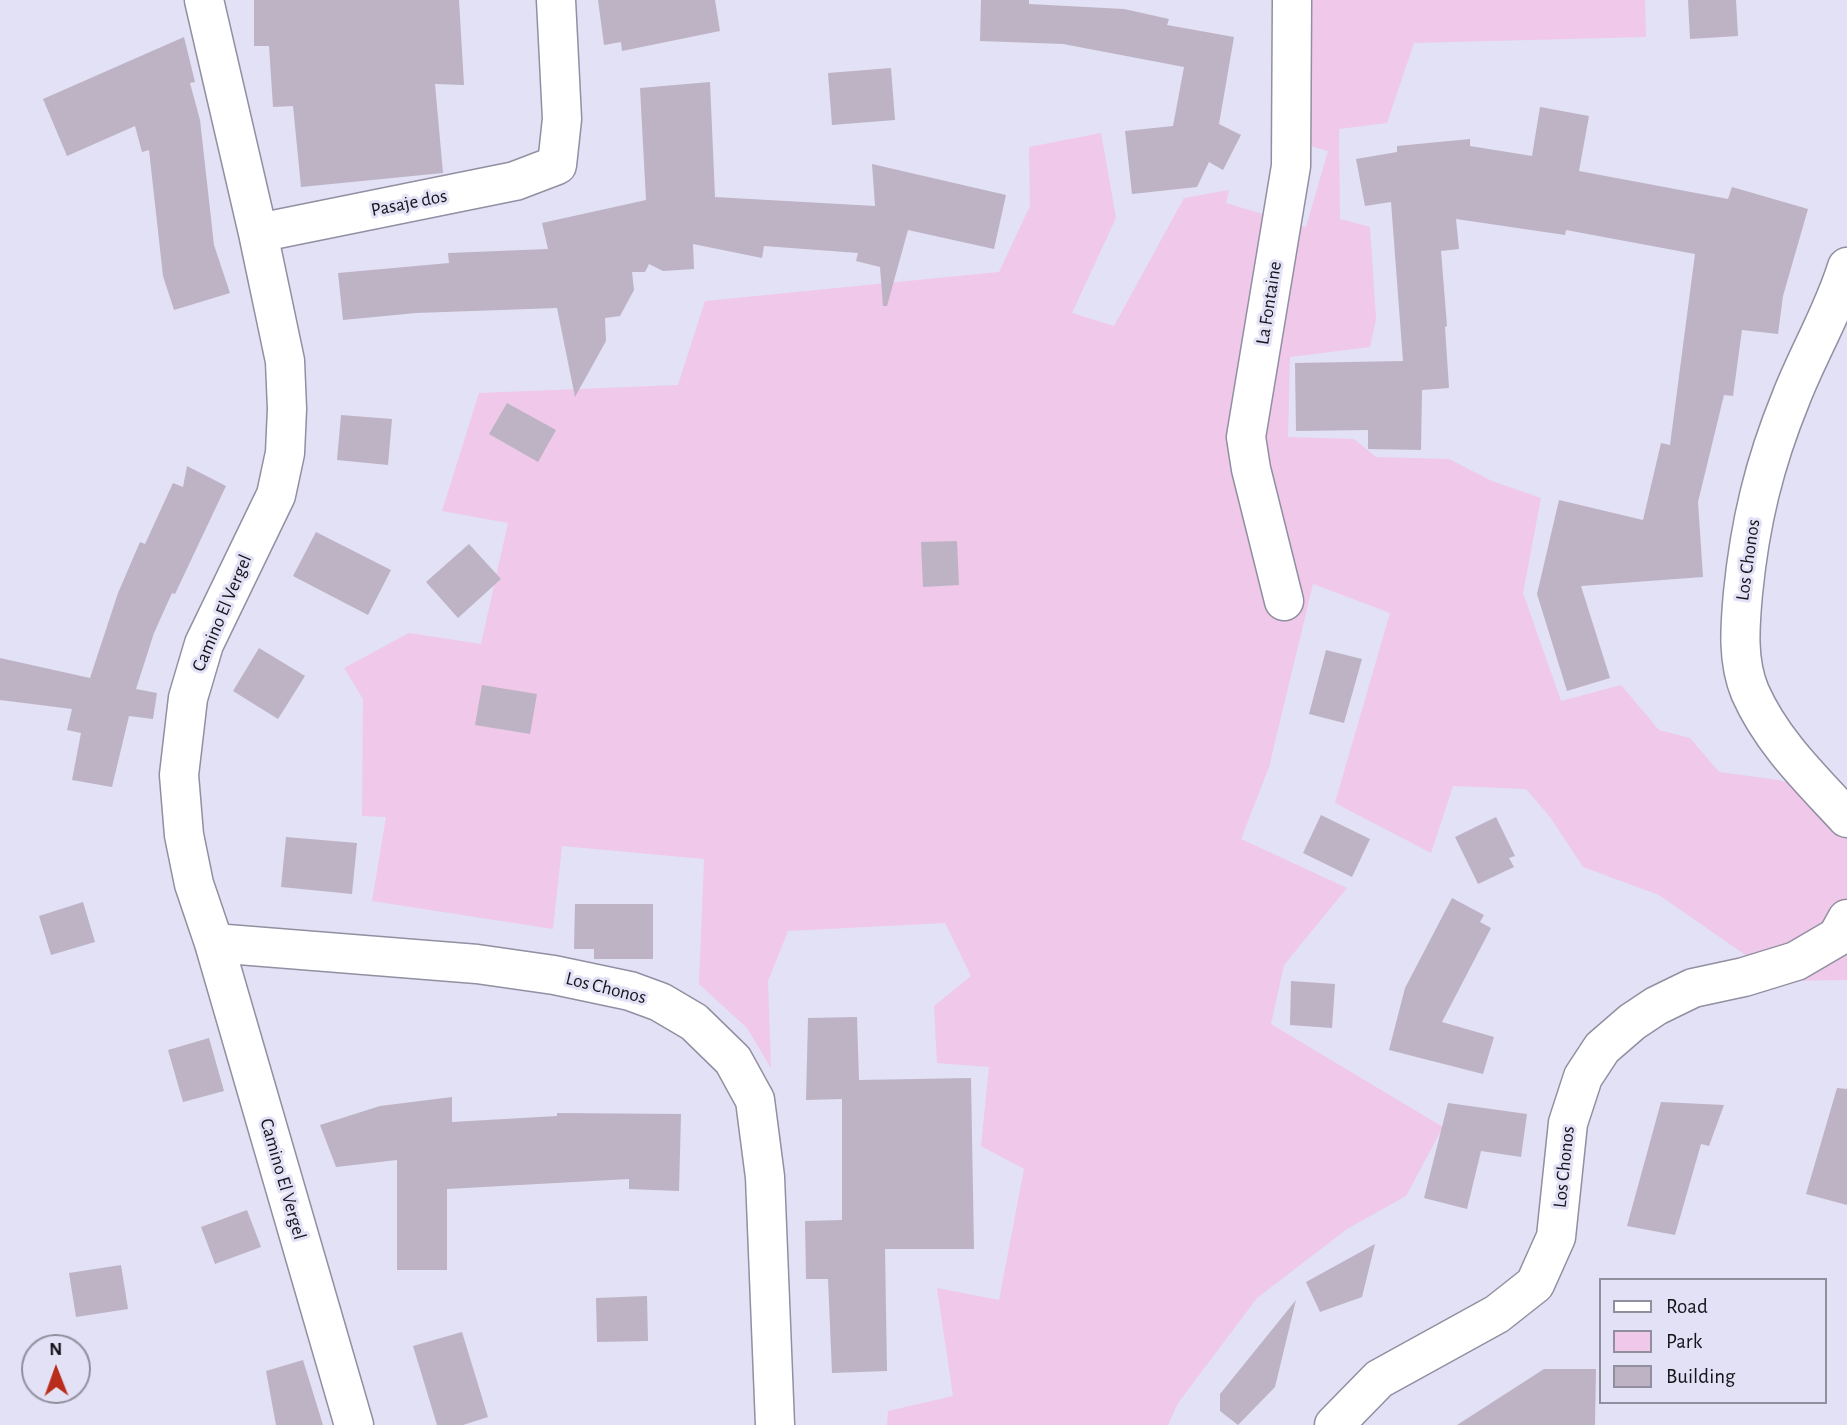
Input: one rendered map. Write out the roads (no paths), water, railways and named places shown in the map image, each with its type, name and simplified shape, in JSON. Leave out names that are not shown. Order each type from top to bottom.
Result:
[{"type":"street","name":"Camino El Vergel","points":[[204,0],[285,361],[287,409],[285,453],[276,495],[204,644],[188,698],[179,775],[184,835],[194,884],[214,943],[354,1425]]},
{"type":"street","name":"Pasaje dos","points":[[258,233],[515,181],[557,165],[562,119],[556,0]]},
{"type":"street","name":"La Fontaine","points":[[1284,601],[1251,469],[1246,437],[1291,166],[1292,0]]},
{"type":"street","name":"Los Chonos","points":[[1844,283],[1791,397],[1758,492],[1748,546],[1740,652],[1750,691],[1780,744],[1847,818]]},
{"type":"street","name":"Los Chonos","points":[[1334,1425],[1379,1379],[1497,1314],[1535,1284],[1556,1237],[1568,1123],[1583,1077],[1602,1048],[1632,1022],[1656,1006],[1693,989],[1796,961],[1837,937],[1847,919]]},
{"type":"street","name":"Los Chonos","points":[[214,943],[477,964],[554,975],[630,991],[660,1002],[694,1022],[733,1059],[755,1100],[765,1177],[775,1425]]}]
